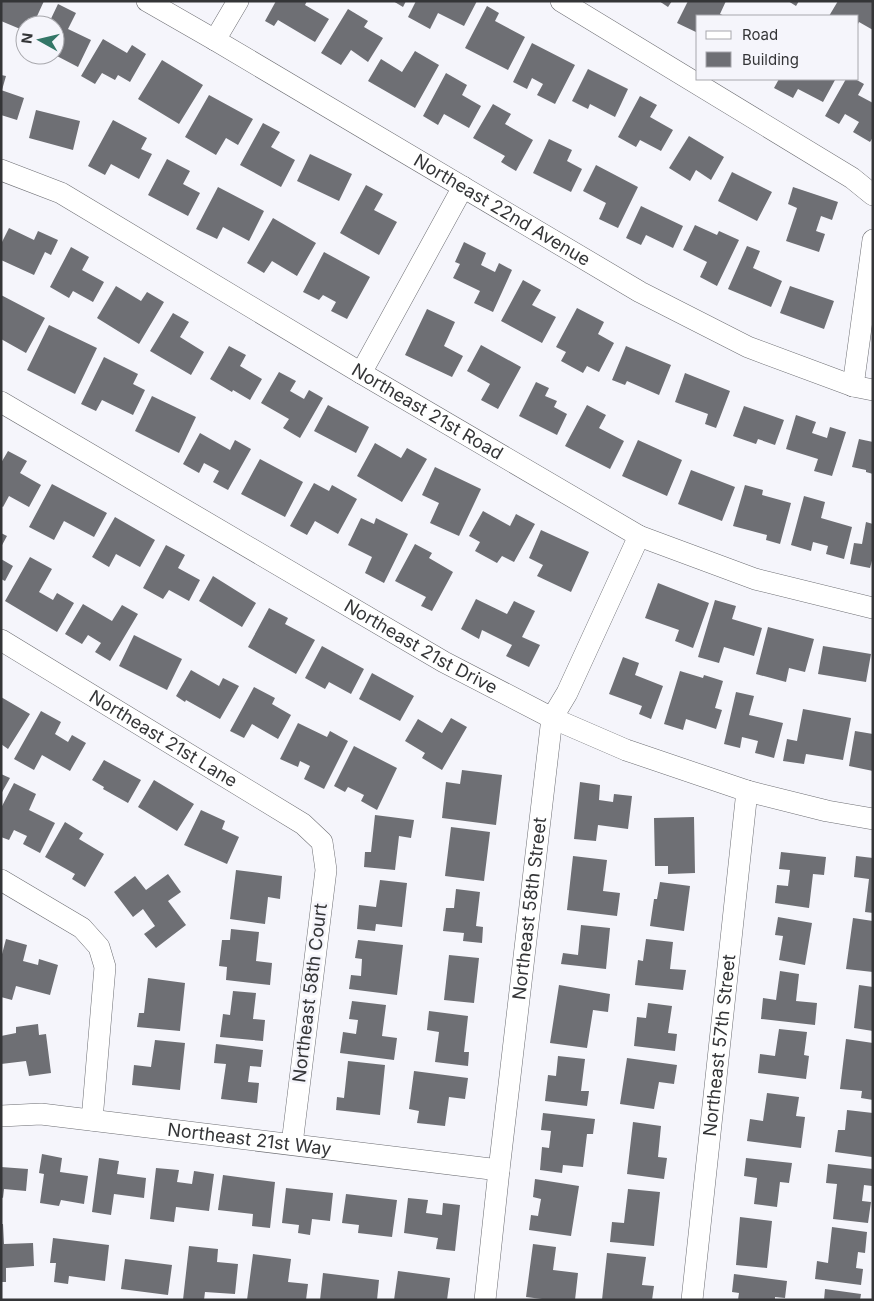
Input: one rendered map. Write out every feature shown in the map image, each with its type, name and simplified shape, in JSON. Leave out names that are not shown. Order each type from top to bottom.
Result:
[{"type":"street","name":"Northeast 22nd Avenue","points":[[147,1],[640,292],[748,348],[863,388]]},
{"type":"street","points":[[215,40],[238,1]]},
{"type":"street","points":[[561,1],[852,178],[873,195]]},
{"type":"street","name":"Northeast 21st Road","points":[[1,170],[61,193],[639,536],[755,578],[873,608]]},
{"type":"street","points":[[361,372],[463,187]]},
{"type":"street","points":[[863,388],[873,240]]},
{"type":"street","name":"Northeast 21st Drive","points":[[1,402],[444,662],[552,718],[626,750],[747,791],[827,811],[873,818]]},
{"type":"street","name":"Northeast 58th Street","points":[[484,1300],[552,718],[567,693],[639,536]]},
{"type":"street","name":"Northeast 21st Lane","points":[[1,640],[303,824],[322,842]]},
{"type":"street","name":"Northeast 57th Street","points":[[692,1300],[747,791]]},
{"type":"street","name":"Northeast 58th Court","points":[[292,1144],[326,870],[322,842]]},
{"type":"street","points":[[1,880],[82,928],[99,947],[105,967],[92,1120]]},
{"type":"street","name":"Northeast 21st Way","points":[[1,1116],[41,1114],[498,1170]]},
{"type":"building","points":[[1,1],[44,1],[38,15],[15,15],[15,27],[1,21]]},
{"type":"building","points":[[276,1],[307,1],[305,5],[329,19],[315,42],[278,20],[274,26],[265,21]]},
{"type":"building","points":[[393,1],[406,1],[403,7]]},
{"type":"building","points":[[416,1],[477,1],[464,26],[438,13],[430,29],[408,17]]},
{"type":"building","points":[[659,1],[672,1],[668,7]]},
{"type":"building","points":[[688,1],[726,1],[720,14],[722,15],[696,15],[696,32],[677,23]]},
{"type":"building","points":[[788,1],[799,1],[796,6]]},
{"type":"building","points":[[838,1],[873,1],[873,30],[859,22],[859,15],[830,15]]},
{"type":"building","points":[[58,4],[76,13],[68,29],[91,40],[78,67],[65,60],[65,15],[53,15]]},
{"type":"building","points":[[487,6],[499,13],[495,21],[525,37],[508,70],[465,48]]},
{"type":"building","points":[[348,9],[368,21],[364,27],[383,38],[368,62],[351,50],[341,65],[321,53]]},
{"type":"building","points":[[103,39],[127,53],[132,45],[146,54],[130,82],[118,75],[115,80],[102,73],[95,84],[81,76]]},
{"type":"building","points":[[532,43],[575,65],[555,104],[537,95],[543,84],[532,78],[527,89],[513,82]]},
{"type":"building","points":[[415,51],[439,65],[415,108],[368,81],[381,59],[402,72]]},
{"type":"building","points":[[162,60],[203,85],[179,124],[138,99]]},
{"type":"building","points":[[588,69],[628,89],[615,117],[590,104],[588,109],[572,101]]},
{"type":"building","points":[[446,73],[467,85],[462,95],[481,106],[469,128],[444,114],[438,125],[423,116]]},
{"type":"building","points":[[1,75],[6,76],[2,90],[1,90]]},
{"type":"building","points":[[778,80],[835,80],[823,102],[798,89],[793,98],[774,88]]},
{"type":"building","points":[[845,80],[857,80],[864,84],[858,95],[873,103],[873,137],[870,142],[853,132],[859,122],[845,114],[839,124],[825,116]]},
{"type":"building","points":[[1,90],[24,98],[17,120],[1,115]]},
{"type":"building","points":[[209,95],[253,119],[238,145],[226,138],[216,155],[185,137]]},
{"type":"building","points":[[640,96],[657,105],[650,117],[673,130],[661,151],[640,140],[636,147],[618,137]]},
{"type":"building","points":[[493,104],[511,114],[505,124],[533,140],[516,171],[501,162],[505,156],[473,138]]},
{"type":"building","points":[[36,110],[80,121],[73,150],[29,138]]},
{"type":"building","points":[[113,120],[147,138],[141,149],[152,154],[139,179],[111,164],[105,175],[88,166]]},
{"type":"building","points":[[263,123],[280,132],[271,147],[295,160],[281,187],[240,165]]},
{"type":"building","points":[[689,136],[724,157],[711,180],[696,170],[690,181],[669,168]]},
{"type":"building","points":[[549,139],[572,150],[567,161],[582,169],[571,192],[533,173]]},
{"type":"building","points":[[310,154],[352,174],[339,201],[297,181]]},
{"type":"building","points":[[167,159],[190,171],[183,184],[200,193],[188,216],[148,195]]},
{"type":"building","points":[[596,165],[638,187],[618,228],[599,219],[606,203],[583,191]]},
{"type":"building","points":[[732,172],[772,192],[757,221],[718,201]]},
{"type":"building","points":[[366,185],[383,194],[374,210],[397,222],[379,255],[340,233]]},
{"type":"building","points":[[218,187],[264,211],[249,241],[223,227],[217,239],[196,229]]},
{"type":"building","points":[[793,187],[838,202],[832,220],[821,216],[816,231],[825,234],[819,252],[786,241],[797,208],[788,204]]},
{"type":"building","points":[[641,206],[683,226],[673,248],[646,235],[641,245],[626,238]]},
{"type":"building","points":[[273,218],[316,243],[297,276],[272,261],[264,273],[247,263]]},
{"type":"building","points":[[695,225],[717,235],[719,231],[739,240],[717,286],[700,277],[707,262],[683,250]]},
{"type":"building","points":[[9,228],[34,240],[38,231],[58,240],[51,255],[45,252],[34,275],[1,260],[1,244]]},
{"type":"building","points":[[464,242],[486,253],[481,265],[495,272],[499,263],[512,270],[493,312],[474,303],[480,291],[453,278],[460,264],[455,262]]},
{"type":"building","points":[[747,246],[760,251],[753,268],[782,281],[771,307],[728,289]]},
{"type":"building","points":[[71,247],[89,257],[82,270],[104,282],[93,302],[73,291],[69,298],[50,287]]},
{"type":"building","points":[[324,252],[370,277],[347,319],[331,311],[336,302],[323,295],[319,300],[303,292]]},
{"type":"building","points":[[523,280],[541,290],[532,305],[556,317],[542,343],[501,321]]},
{"type":"building","points":[[116,286],[141,301],[147,292],[164,302],[139,344],[97,318]]},
{"type":"building","points":[[790,286],[834,301],[824,329],[780,313]]},
{"type":"building","points":[[1,295],[45,318],[26,353],[1,339]]},
{"type":"building","points":[[577,308],[604,322],[598,334],[614,343],[599,372],[587,366],[583,373],[561,361],[566,352],[556,347]]},
{"type":"building","points":[[427,309],[455,322],[444,346],[463,356],[452,377],[405,355]]},
{"type":"building","points":[[173,313],[189,322],[180,337],[204,352],[191,375],[150,351]]},
{"type":"building","points":[[49,325],[97,348],[75,394],[27,370]]},
{"type":"building","points":[[481,345],[521,367],[498,409],[481,400],[490,384],[467,371]]},
{"type":"building","points":[[229,346],[246,355],[240,366],[262,379],[250,400],[210,379]]},
{"type":"building","points":[[626,346],[671,365],[659,395],[627,381],[625,385],[612,380]]},
{"type":"building","points":[[104,357],[138,374],[133,384],[145,390],[133,415],[102,400],[96,411],[81,404]]},
{"type":"building","points":[[279,372],[296,381],[290,391],[304,399],[309,390],[323,398],[300,438],[283,428],[289,419],[261,403]]},
{"type":"building","points":[[685,373],[730,391],[716,428],[705,424],[708,414],[675,402]]},
{"type":"building","points":[[536,382],[549,388],[545,396],[557,401],[554,407],[567,414],[557,435],[519,416]]},
{"type":"building","points":[[152,396],[196,417],[179,453],[135,431]]},
{"type":"building","points":[[328,405],[369,427],[356,453],[314,431]]},
{"type":"building","points":[[587,405],[606,415],[599,428],[624,441],[610,469],[565,446]]},
{"type":"building","points":[[744,406],[784,420],[775,445],[758,439],[756,444],[733,436]]},
{"type":"building","points":[[796,415],[816,422],[812,433],[827,438],[830,427],[846,432],[832,476],[814,471],[818,459],[786,449]]},
{"type":"building","points":[[200,433],[230,450],[235,440],[251,449],[228,490],[213,482],[219,471],[204,463],[199,473],[183,464]]},
{"type":"building","points":[[859,439],[873,442],[873,474],[866,472],[866,470],[852,467]]},
{"type":"building","points":[[638,440],[682,460],[667,496],[622,476]]},
{"type":"building","points":[[375,443],[401,458],[407,448],[427,459],[402,502],[357,476]]},
{"type":"building","points":[[8,451],[27,461],[20,473],[41,485],[29,507],[9,496],[3,507],[1,506],[1,463]]},
{"type":"building","points":[[260,459],[303,482],[285,517],[241,494]]},
{"type":"building","points":[[435,467],[481,489],[459,536],[430,523],[439,503],[422,495]]},
{"type":"building","points":[[691,470],[735,487],[722,521],[678,504]]},
{"type":"building","points":[[314,483],[329,491],[332,485],[357,499],[338,534],[315,521],[307,535],[290,526]]},
{"type":"building","points":[[52,484],[107,513],[94,537],[64,521],[54,540],[29,527]]},
{"type":"building","points":[[745,485],[763,490],[762,495],[791,503],[780,544],[766,540],[767,535],[733,526]]},
{"type":"building","points":[[804,496],[825,502],[821,518],[852,527],[844,559],[826,554],[828,546],[813,542],[811,551],[791,545]]},
{"type":"building","points":[[483,511],[510,526],[516,514],[535,524],[514,562],[502,556],[497,563],[475,551],[480,542],[469,536]]},
{"type":"building","points":[[115,517],[155,540],[140,567],[116,554],[109,567],[92,557]]},
{"type":"building","points":[[361,518],[374,524],[376,518],[408,534],[384,583],[365,573],[372,557],[348,545]]},
{"type":"building","points":[[866,522],[873,524],[873,557],[870,568],[850,564],[854,543],[862,544]]},
{"type":"building","points":[[541,530],[589,552],[571,592],[537,576],[543,565],[529,558]]},
{"type":"building","points":[[1,533],[7,536],[1,547]]},
{"type":"building","points":[[415,544],[432,553],[429,558],[453,572],[432,611],[421,606],[426,597],[395,581]]},
{"type":"building","points":[[166,545],[185,555],[178,568],[200,580],[189,601],[169,590],[163,599],[143,588]]},
{"type":"building","points":[[30,557],[52,569],[39,592],[53,600],[57,593],[74,603],[57,632],[5,601]]},
{"type":"building","points":[[1,559],[13,566],[5,581],[1,579]]},
{"type":"building","points":[[213,576],[256,603],[242,627],[199,601]]},
{"type":"building","points":[[658,583],[709,603],[693,648],[675,641],[679,630],[645,618]]},
{"type":"building","points":[[476,599],[507,614],[514,601],[535,611],[522,637],[540,645],[529,667],[506,656],[512,645],[482,630],[479,639],[461,629]]},
{"type":"building","points":[[715,600],[736,606],[732,619],[762,628],[754,656],[724,647],[719,663],[698,657]]},
{"type":"building","points":[[83,604],[112,621],[122,605],[138,614],[110,661],[95,652],[101,643],[88,635],[82,644],[65,634]]},
{"type":"building","points":[[269,608],[288,618],[285,624],[315,640],[296,674],[248,647]]},
{"type":"building","points":[[768,627],[814,639],[805,672],[789,668],[786,682],[756,674]]},
{"type":"building","points":[[134,635],[182,659],[167,690],[119,666]]},
{"type":"building","points":[[322,646],[364,669],[351,694],[329,682],[325,689],[305,678]]},
{"type":"building","points":[[823,646],[871,654],[866,682],[818,674]]},
{"type":"building","points":[[623,657],[639,663],[635,675],[663,686],[651,719],[639,714],[642,706],[609,694]]},
{"type":"building","points":[[191,670],[219,686],[223,678],[239,686],[220,719],[176,696]]},
{"type":"building","points":[[680,671],[703,678],[704,675],[723,681],[715,708],[722,710],[716,729],[686,719],[683,730],[664,724]]},
{"type":"building","points":[[372,673],[414,696],[400,721],[359,699]]},
{"type":"building","points":[[254,687],[275,698],[272,704],[291,715],[278,739],[252,724],[244,738],[230,731]]},
{"type":"building","points":[[736,692],[754,696],[749,715],[783,723],[774,758],[755,753],[758,741],[742,737],[740,748],[724,744]]},
{"type":"building","points":[[1,697],[30,714],[8,749],[1,744]]},
{"type":"building","points":[[803,709],[851,718],[843,760],[806,754],[804,764],[783,761],[787,739],[797,741]]},
{"type":"building","points":[[41,711],[61,722],[55,734],[68,742],[72,735],[86,743],[70,771],[42,755],[34,770],[14,759]]},
{"type":"building","points":[[451,718],[467,727],[442,770],[422,758],[425,753],[405,741],[418,719],[442,733]]},
{"type":"building","points":[[298,723],[327,737],[330,731],[348,741],[324,789],[304,779],[310,766],[300,761],[298,767],[280,759]]},
{"type":"building","points":[[855,731],[873,734],[873,771],[849,766]]},
{"type":"building","points":[[354,746],[397,768],[377,810],[361,801],[364,795],[348,787],[345,792],[334,786]]},
{"type":"building","points":[[104,760],[141,780],[128,803],[103,789],[104,787],[92,780]]},
{"type":"building","points":[[462,770],[502,775],[496,825],[442,818],[446,782],[460,784]]},
{"type":"building","points":[[1,774],[10,778],[1,794]]},
{"type":"building","points":[[154,780],[194,804],[177,831],[138,807]]},
{"type":"building","points":[[580,782],[600,785],[599,800],[613,802],[614,794],[632,796],[628,829],[598,825],[596,841],[574,839]]},
{"type":"building","points":[[14,783],[36,794],[29,810],[55,823],[40,853],[23,844],[27,836],[14,830],[9,840],[1,837],[1,808]]},
{"type":"building","points":[[201,810],[225,821],[222,829],[239,837],[227,864],[184,845]]},
{"type":"building","points":[[375,815],[414,820],[411,838],[399,836],[395,870],[364,867],[365,852],[371,852]]},
{"type":"building","points":[[694,817],[695,873],[668,874],[668,866],[655,866],[654,818]]},
{"type":"building","points":[[65,822],[83,833],[79,839],[104,854],[85,887],[72,879],[75,874],[45,857]]},
{"type":"building","points":[[451,827],[490,832],[484,881],[445,876]]},
{"type":"building","points":[[781,852],[826,857],[824,875],[813,874],[809,908],[775,903],[777,885],[788,886],[790,870],[779,869]]},
{"type":"building","points":[[573,856],[607,860],[603,891],[620,893],[617,916],[567,910]]},
{"type":"building","points":[[856,856],[873,858],[873,913],[865,912],[869,879],[854,877]]},
{"type":"building","points":[[236,870],[282,876],[280,899],[268,897],[265,924],[230,919]]},
{"type":"building","points":[[168,874],[181,892],[168,901],[186,925],[156,948],[144,934],[155,926],[143,909],[133,917],[114,892],[135,876],[146,890]]},
{"type":"building","points":[[380,880],[407,883],[402,927],[376,924],[375,931],[357,929],[359,905],[376,907]]},
{"type":"building","points":[[660,882],[690,886],[684,931],[650,926],[654,899],[657,899]]},
{"type":"building","points":[[456,889],[480,892],[476,926],[483,927],[482,943],[463,941],[464,933],[443,931],[446,908],[454,908]]},
{"type":"building","points":[[778,917],[812,923],[805,965],[779,960],[783,936],[775,935]]},
{"type":"building","points":[[853,918],[873,921],[873,972],[846,969]]},
{"type":"building","points":[[581,925],[610,928],[606,969],[561,964],[563,953],[578,955]]},
{"type":"building","points":[[231,929],[259,932],[256,961],[272,963],[270,985],[226,980],[227,967],[219,966],[222,940],[230,940]]},
{"type":"building","points":[[6,939],[27,945],[23,961],[38,965],[39,959],[58,965],[50,995],[16,986],[12,1000],[1,997],[1,958]]},
{"type":"building","points":[[646,939],[673,942],[670,969],[686,970],[683,990],[635,985],[638,960],[643,961]]},
{"type":"building","points":[[358,940],[403,945],[397,995],[349,989],[351,975],[361,976],[362,959],[355,958]]},
{"type":"building","points":[[449,955],[479,958],[474,1003],[444,1000]]},
{"type":"building","points":[[780,971],[799,974],[796,1001],[817,1003],[815,1025],[761,1019],[763,998],[776,1000]]},
{"type":"building","points":[[148,978],[185,983],[180,1031],[137,1027],[139,1013],[144,1013]]},
{"type":"building","points":[[559,985],[610,994],[608,1012],[593,1010],[587,1048],[550,1043]]},
{"type":"building","points":[[859,985],[873,987],[873,1031],[854,1028]]},
{"type":"building","points":[[233,991],[256,993],[253,1019],[265,1020],[263,1041],[220,1037],[223,1014],[230,1015]]},
{"type":"building","points":[[352,1001],[386,1005],[382,1036],[397,1038],[394,1060],[340,1053],[343,1032],[356,1034],[358,1020],[349,1019]]},
{"type":"building","points":[[648,1003],[672,1006],[668,1033],[677,1034],[675,1051],[634,1046],[637,1017],[646,1018]]},
{"type":"building","points":[[429,1011],[468,1016],[464,1052],[469,1052],[468,1066],[435,1062],[439,1032],[427,1030]]},
{"type":"building","points":[[38,1024],[39,1035],[46,1034],[51,1073],[29,1076],[26,1061],[1,1064],[1,1036],[16,1033],[16,1027]]},
{"type":"building","points":[[779,1029],[807,1032],[804,1055],[809,1056],[806,1079],[758,1073],[760,1054],[775,1056]]},
{"type":"building","points":[[846,1039],[873,1043],[873,1100],[861,1098],[862,1091],[840,1089]]},
{"type":"building","points":[[155,1040],[185,1043],[180,1090],[132,1085],[134,1065],[151,1067]]},
{"type":"building","points":[[216,1044],[263,1050],[261,1067],[250,1066],[248,1082],[259,1083],[257,1103],[221,1099],[226,1064],[214,1063]]},
{"type":"building","points":[[558,1056],[585,1059],[581,1091],[589,1091],[587,1106],[545,1101],[548,1075],[556,1076]]},
{"type":"building","points":[[627,1058],[677,1065],[674,1084],[659,1082],[654,1109],[620,1104]]},
{"type":"building","points":[[348,1061],[385,1065],[380,1115],[336,1110],[337,1097],[344,1098]]},
{"type":"building","points":[[414,1071],[468,1078],[465,1099],[449,1097],[445,1126],[417,1123],[419,1111],[409,1109]]},
{"type":"building","points":[[767,1093],[799,1097],[796,1116],[805,1117],[801,1148],[747,1141],[750,1119],[763,1121]]},
{"type":"building","points":[[847,1110],[873,1113],[872,1157],[835,1152],[838,1130],[845,1130]]},
{"type":"building","points":[[543,1113],[595,1119],[593,1134],[587,1134],[583,1167],[563,1165],[562,1173],[540,1170],[542,1147],[549,1148],[551,1131],[541,1130]]},
{"type":"building","points":[[633,1122],[661,1126],[658,1157],[667,1158],[664,1179],[627,1174]]},
{"type":"building","points":[[42,1154],[62,1158],[60,1172],[88,1176],[84,1204],[61,1200],[59,1206],[40,1203],[44,1174],[39,1173]]},
{"type":"building","points":[[99,1158],[119,1161],[117,1174],[146,1178],[144,1198],[114,1194],[111,1215],[92,1212]]},
{"type":"building","points":[[746,1158],[792,1163],[789,1183],[780,1182],[777,1207],[754,1204],[757,1178],[744,1176]]},
{"type":"building","points":[[828,1164],[873,1169],[872,1186],[864,1185],[862,1201],[871,1202],[868,1223],[833,1219],[837,1184],[826,1183]]},
{"type":"building","points":[[1,1167],[28,1169],[26,1191],[4,1189],[3,1198],[1,1197]]},
{"type":"building","points":[[156,1168],[179,1170],[177,1182],[192,1184],[194,1171],[214,1174],[209,1211],[176,1207],[174,1222],[150,1219]]},
{"type":"building","points":[[223,1175],[275,1182],[270,1228],[252,1226],[253,1214],[218,1210]]},
{"type":"building","points":[[535,1179],[579,1186],[571,1236],[529,1230],[531,1215],[538,1216],[541,1199],[533,1197]]},
{"type":"building","points":[[286,1188],[333,1193],[330,1221],[312,1219],[310,1235],[298,1233],[299,1225],[282,1223]]},
{"type":"building","points":[[628,1189],[660,1192],[654,1246],[610,1242],[612,1222],[624,1223]]},
{"type":"building","points":[[346,1194],[397,1200],[392,1237],[358,1233],[359,1225],[342,1223]]},
{"type":"building","points":[[408,1198],[428,1200],[426,1213],[442,1215],[443,1203],[460,1205],[455,1251],[436,1249],[438,1238],[404,1233]]},
{"type":"building","points":[[740,1217],[772,1221],[767,1268],[736,1265]]},
{"type":"building","points":[[1,1224],[3,1224],[4,1244],[33,1243],[34,1266],[6,1268],[6,1282],[1,1282]]},
{"type":"building","points":[[832,1227],[867,1232],[865,1253],[858,1252],[856,1268],[863,1269],[861,1285],[815,1279],[817,1261],[828,1263]]},
{"type":"building","points":[[53,1238],[109,1245],[105,1281],[69,1276],[68,1284],[54,1282],[56,1263],[50,1263]]},
{"type":"building","points":[[533,1244],[556,1247],[553,1270],[578,1273],[575,1300],[550,1300],[526,1297]]},
{"type":"building","points":[[189,1246],[218,1249],[217,1262],[238,1264],[235,1294],[205,1292],[204,1300],[183,1300]]},
{"type":"building","points":[[607,1253],[646,1257],[642,1285],[654,1286],[652,1300],[602,1300]]},
{"type":"building","points":[[253,1254],[291,1259],[288,1282],[308,1284],[306,1300],[247,1300]]},
{"type":"building","points":[[125,1259],[172,1265],[168,1295],[121,1289]]},
{"type":"building","points":[[398,1271],[450,1278],[447,1300],[394,1300]]},
{"type":"building","points":[[323,1273],[379,1280],[377,1300],[320,1300]]},
{"type":"building","points":[[734,1274],[787,1281],[785,1298],[775,1297],[775,1300],[738,1300],[739,1293],[732,1292]]},
{"type":"building","points":[[825,1289],[861,1294],[860,1300],[824,1300]]}]
